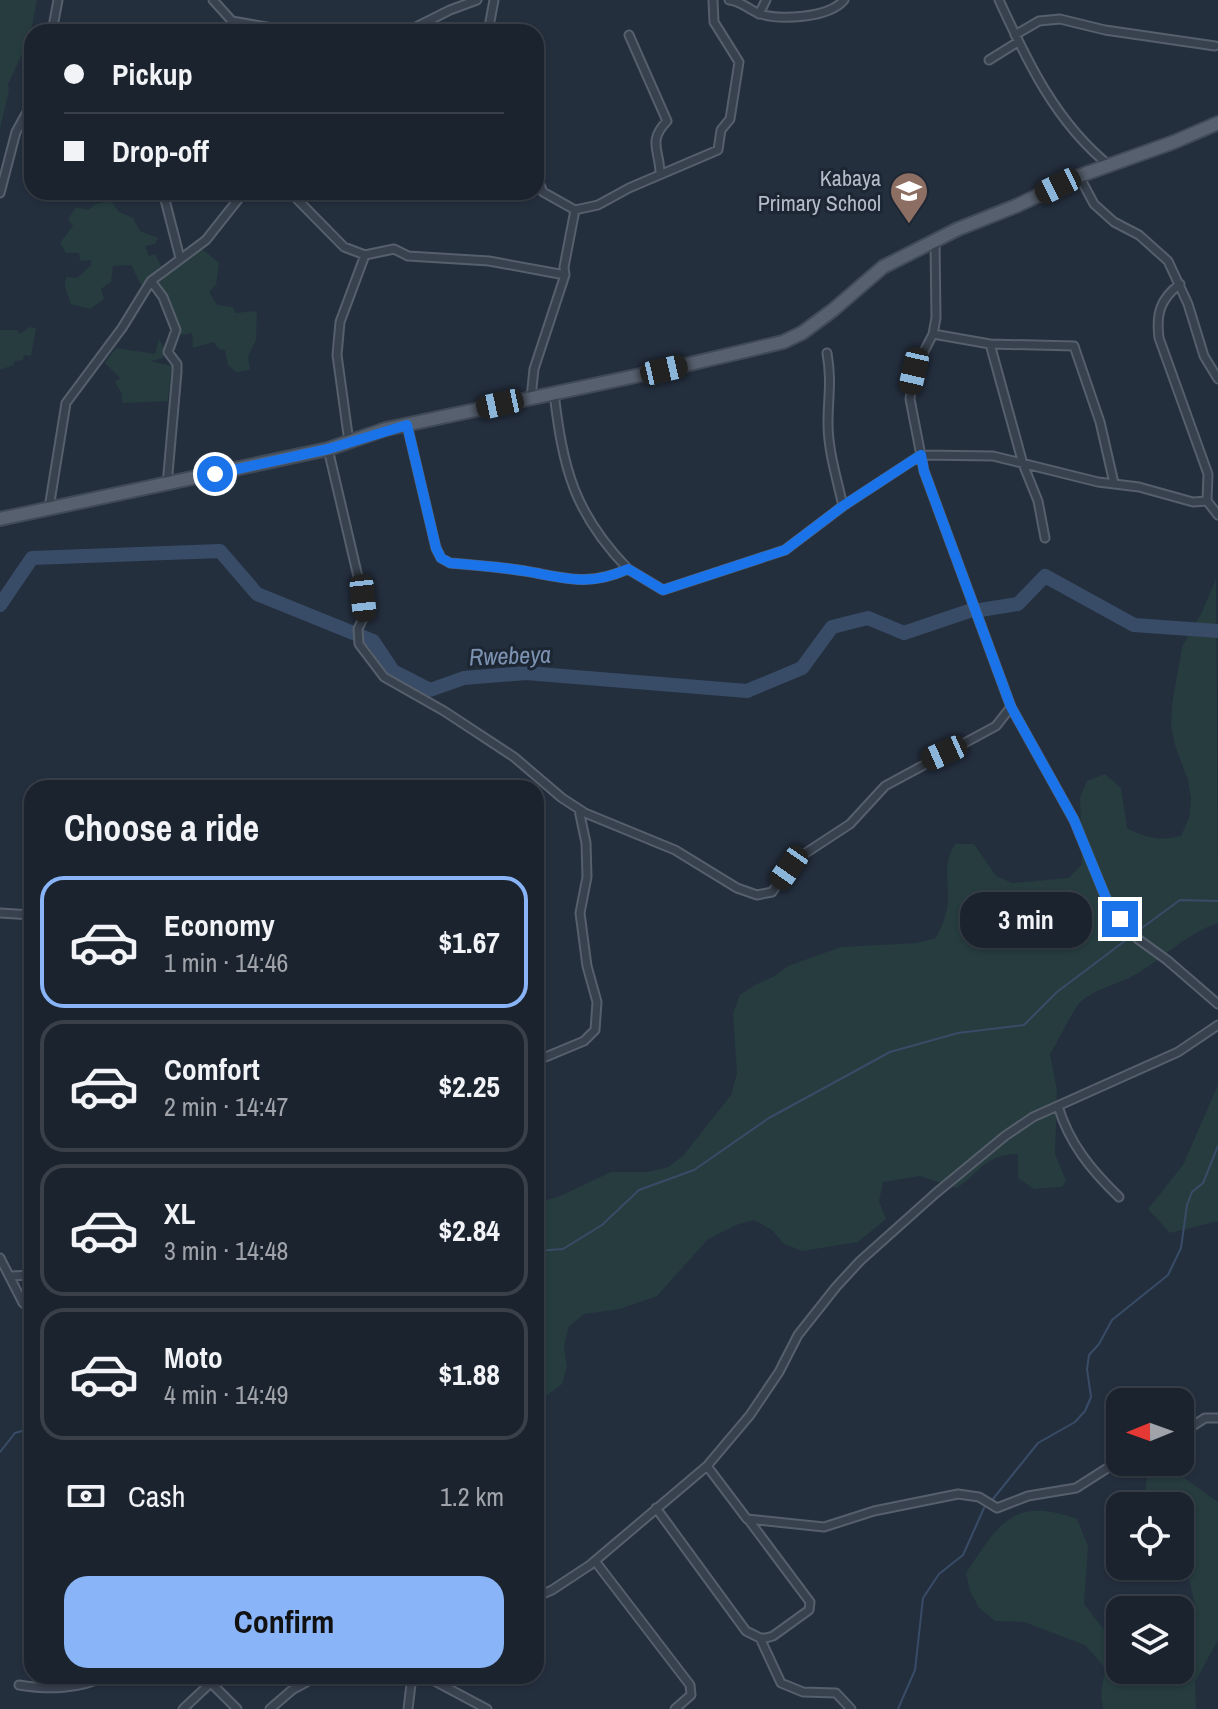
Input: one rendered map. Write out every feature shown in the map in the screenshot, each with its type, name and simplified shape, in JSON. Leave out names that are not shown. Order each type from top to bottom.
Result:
[{"type":"main road","points":[[0,519],[328,449],[407,425],[731,356],[783,342],[802,333],[833,310],[883,267],[1079,176],[1218,123]]},
{"type":"street","points":[[54,24],[58,0]]},
{"type":"street","points":[[213,0],[232,21],[249,24]]},
{"type":"street","points":[[446,0],[450,10]]},
{"type":"street","points":[[422,24],[477,0]]},
{"type":"street","points":[[490,24],[494,0]]},
{"type":"street","points":[[759,14],[766,0]]},
{"type":"street","points":[[544,193],[575,210],[598,205],[718,150],[721,130],[730,119],[739,62],[714,22],[714,1],[738,1],[759,14],[785,18],[828,11],[844,0]]},
{"type":"street","points":[[999,0],[1044,90],[1083,143],[1110,166]]},
{"type":"street","points":[[989,60],[1039,21],[1060,19],[1105,30],[1215,46]]},
{"type":"street","points":[[629,35],[667,121],[656,133],[655,139],[660,174]]},
{"type":"street","points":[[0,193],[16,132],[24,118]]},
{"type":"street","points":[[1079,176],[1094,204],[1114,222],[1139,235],[1168,261],[1180,284],[1204,356],[1218,379]]},
{"type":"street","points":[[165,200],[180,258]]},
{"type":"street","points":[[49,508],[66,403],[106,350],[151,281],[206,240],[238,200]]},
{"type":"street","points":[[298,200],[344,247],[365,255],[394,249],[408,256],[489,261],[565,275]]},
{"type":"street","points":[[531,398],[534,369],[565,275],[575,210]]},
{"type":"street","points":[[935,242],[937,284],[933,334],[919,359],[910,389],[924,471],[1011,707],[1074,820],[1115,914],[1138,939],[1218,1004]]},
{"type":"street","points":[[349,442],[337,355],[340,322],[365,255]]},
{"type":"street","points":[[151,281],[163,297],[176,330],[168,352],[177,364],[177,372],[167,485]]},
{"type":"street","points":[[1180,284],[1163,301],[1157,314],[1159,338],[1208,474],[1207,501],[1218,515]]},
{"type":"street","points":[[933,334],[990,344],[1074,346],[1100,422],[1114,483]]},
{"type":"street","points":[[990,344],[1023,464],[1038,501],[1045,538]]},
{"type":"street","points":[[827,353],[831,376],[829,440],[843,506]]},
{"type":"street","points":[[554,393],[561,448],[571,484],[583,510],[604,545],[628,569],[663,590],[785,550],[843,506],[921,455],[980,455],[1139,487],[1193,502],[1207,501]]},
{"type":"street","points":[[407,425],[441,558],[450,563],[525,571],[562,579],[606,579],[628,569]]},
{"type":"street","points":[[328,449],[363,598],[365,614],[358,629],[359,644],[384,677],[444,711],[514,757],[542,780]]},
{"type":"street","points":[[544,781],[579,810],[675,850],[737,888],[757,895],[772,892],[795,860],[850,824],[885,786],[996,726],[1011,707]]},
{"type":"street","points":[[544,1058],[584,1041],[595,1030],[597,1002],[587,966],[580,913],[587,877],[586,843],[579,810]]},
{"type":"street","points":[[0,913],[24,914]]},
{"type":"street","points":[[544,1594],[595,1561],[707,1466],[750,1415],[779,1372],[798,1335],[860,1261],[1005,1136],[1033,1117],[1178,1052],[1218,1025]]},
{"type":"street","points":[[1058,1106],[1063,1123],[1091,1170],[1119,1197]]},
{"type":"street","points":[[0,1258],[24,1304]]},
{"type":"street","points":[[11,1276],[24,1275]]},
{"type":"street","points":[[1194,1425],[1205,1418],[1218,1418]]},
{"type":"street","points":[[656,1508],[746,1631],[760,1638],[773,1636],[800,1618],[810,1606],[807,1596],[707,1466]]},
{"type":"street","points":[[747,1519],[824,1527],[921,1500],[961,1494],[979,1497],[997,1508],[1028,1496],[1076,1488],[1106,1469]]},
{"type":"street","points":[[595,1561],[690,1685],[691,1695],[675,1709]]},
{"type":"street","points":[[760,1638],[781,1683],[803,1692],[836,1693],[851,1709]]},
{"type":"street","points":[[19,1685],[43,1689],[79,1684]]},
{"type":"street","points":[[183,1709],[209,1684]]},
{"type":"street","points":[[211,1684],[237,1709]]},
{"type":"street","points":[[270,1709],[303,1684]]},
{"type":"street","points":[[408,1709],[411,1684]]},
{"type":"street","points":[[440,1684],[487,1709]]},
{"type":"green space","points":[[0,0],[37,0],[32,24],[24,24],[24,50],[8,84],[0,129]]},
{"type":"green space","points":[[111,201],[119,212],[133,218],[140,231],[158,238],[155,244],[145,246],[149,256],[155,254],[161,266],[141,285],[131,265],[113,266],[111,282],[101,289],[104,299],[90,309],[71,304],[65,287],[66,277],[77,278],[91,265],[91,260],[80,261],[79,253],[66,253],[60,243],[73,226],[68,219],[76,207],[88,210],[96,204]]},
{"type":"green space","points":[[201,248],[219,263],[216,285],[209,292],[217,305],[233,307],[235,313],[257,311],[256,340],[248,357],[250,370],[236,372],[228,365],[225,350],[219,349],[213,342],[193,348],[192,333],[181,335],[179,325],[157,284]]},
{"type":"green space","points":[[30,327],[36,328],[31,356],[24,355],[23,360],[0,370],[0,330],[17,330],[20,334]]},
{"type":"green space","points":[[159,339],[164,348],[163,358],[151,361],[172,366],[168,400],[171,401],[122,403],[122,394],[115,382],[120,378],[105,363],[116,348],[155,354]]},
{"type":"green space","points":[[1216,579],[1218,923],[1194,934],[1138,973],[1088,996],[1070,1017],[1050,1054],[1057,1091],[1055,1154],[1066,1181],[1062,1187],[1034,1189],[1018,1178],[1018,1154],[1007,1155],[984,1165],[957,1188],[920,1176],[883,1182],[879,1201],[886,1219],[858,1242],[802,1251],[784,1244],[772,1230],[754,1220],[736,1225],[708,1239],[657,1296],[620,1309],[584,1314],[569,1326],[564,1346],[567,1367],[562,1384],[544,1399],[544,1201],[611,1172],[648,1172],[668,1167],[683,1156],[731,1095],[737,1073],[733,1013],[740,995],[788,966],[841,947],[917,943],[936,938],[947,911],[947,866],[955,844],[974,844],[996,876],[1012,883],[1069,878],[1082,864],[1080,797],[1087,781],[1105,774],[1121,788],[1127,828],[1153,838],[1181,836],[1189,818],[1191,799],[1188,780],[1175,745],[1171,725],[1172,705],[1182,647]]},
{"type":"green space","points":[[1218,1085],[1218,1221],[1170,1233],[1148,1209],[1183,1165]]},
{"type":"green space","points":[[1149,1476],[1182,1476],[1218,1502],[1218,1640],[1195,1682],[1196,1709],[1103,1709],[1101,1695],[1105,1668],[1085,1645],[1024,1622],[995,1621],[979,1608],[970,1591],[966,1573],[998,1528],[1022,1513],[1037,1511],[1077,1519],[1088,1546],[1084,1604],[1106,1631],[1106,1684],[1194,1684],[1195,1606],[1189,1580],[1194,1580],[1194,1492],[1146,1492]]},
{"type":"waterway","name":"Rwebeya","points":[[0,605],[32,558],[220,551],[257,594],[373,641],[393,671],[430,690],[464,678],[526,673],[747,691],[802,668],[832,627],[868,618],[904,633],[969,611]]},
{"type":"waterway","name":"Rwebeya","points":[[980,610],[1018,604],[1045,576],[1134,625],[1218,631]]},
{"type":"waterway","points":[[1135,933],[1180,900],[1218,901]]},
{"type":"waterway","points":[[544,1250],[563,1249],[602,1225],[639,1190],[694,1170],[769,1118],[890,1052],[958,1033],[1024,1025],[1057,992],[1130,937]]},
{"type":"waterway","points":[[993,1499],[1038,1443],[1075,1422],[1085,1411],[1091,1397],[1087,1369],[1089,1355],[1112,1320],[1168,1275],[1181,1248],[1187,1205],[1192,1192],[1203,1183],[1218,1146]]},
{"type":"waterway","points":[[0,1452],[15,1433],[24,1430]]},
{"type":"waterway","points":[[898,1709],[915,1670],[923,1598],[939,1574],[963,1555],[984,1508]]},
{"type":"place","name":"Kabaya Primary School","points":[[909,225]]},
{"type":"route","points":[[215,474],[328,449],[407,425],[441,558],[450,563],[525,571],[562,579],[606,579],[628,569],[663,590],[785,550],[843,506],[921,455],[924,471],[1011,707],[1074,820],[1108,903],[1120,919]]}]
